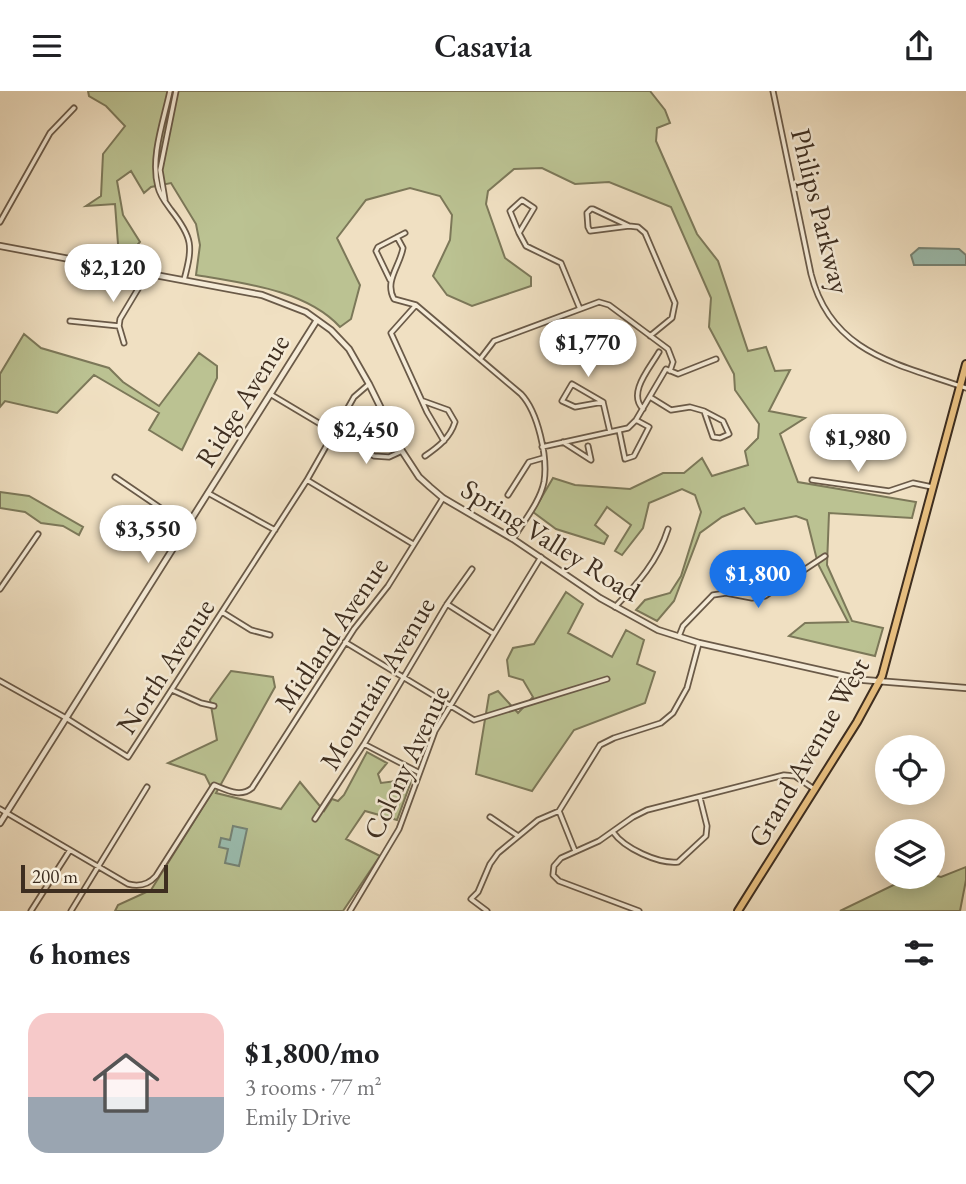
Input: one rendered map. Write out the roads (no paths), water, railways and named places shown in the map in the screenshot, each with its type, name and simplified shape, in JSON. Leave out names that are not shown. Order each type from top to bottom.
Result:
[{"type":"main road","name":"Grand Avenue West","points":[[738,911],[884,670],[966,364]]},
{"type":"street","points":[[170,91],[156,162],[158,191],[184,227],[190,241],[190,255],[183,281]]},
{"type":"street","points":[[165,202],[160,170],[176,91]]},
{"type":"street","name":"Philips Parkway","points":[[773,91],[811,274],[826,312],[846,336],[871,353],[962,387]]},
{"type":"street","points":[[0,222],[50,133],[74,108]]},
{"type":"street","points":[[519,233],[534,208],[522,200],[510,211],[519,233],[526,246],[561,263],[580,309]]},
{"type":"street","points":[[629,226],[593,209],[587,213],[588,227],[593,232],[629,226],[638,227],[645,233],[675,303],[672,318],[650,336]]},
{"type":"street","points":[[405,233],[376,251],[388,274],[394,299],[416,305],[481,358],[531,406],[542,447],[544,483],[513,539]]},
{"type":"street","points":[[390,282],[402,253],[402,244],[397,237]]},
{"type":"street","name":"Spring Valley Road","points":[[0,246],[262,295],[293,306],[331,330],[349,349],[402,451],[419,477],[443,498],[513,539],[615,607],[678,638],[878,683],[966,688]]},
{"type":"street","points":[[124,342],[118,326],[123,312],[147,274]]},
{"type":"street","points":[[481,358],[495,341],[594,303],[604,303],[670,353],[673,362],[670,372]]},
{"type":"street","points":[[416,305],[391,333],[444,441]]},
{"type":"street","name":"Ridge Avenue","points":[[0,823],[317,320]]},
{"type":"street","points":[[70,321],[118,326]]},
{"type":"street","points":[[643,409],[637,402],[637,390],[659,352]]},
{"type":"street","points":[[542,447],[628,428],[636,421],[666,369],[678,374],[716,359]]},
{"type":"street","name":"North Avenue","points":[[66,718],[128,757],[307,480],[354,397],[369,384]]},
{"type":"street","points":[[603,402],[575,407],[562,401],[572,384],[603,402],[610,432]]},
{"type":"street","points":[[270,394],[374,456],[389,457],[402,451]]},
{"type":"street","points":[[650,397],[671,410],[695,407],[704,411],[723,421],[729,434],[720,438],[713,437],[704,411]]},
{"type":"street","points":[[423,401],[448,410],[454,418],[454,427],[444,441],[425,456]]},
{"type":"street","points":[[619,430],[625,459],[634,456],[649,427],[636,421]]},
{"type":"street","points":[[564,442],[591,460],[588,446]]},
{"type":"street","points":[[508,495],[529,463],[543,458]]},
{"type":"street","points":[[115,477],[187,526]]},
{"type":"street","points":[[307,480],[413,544]]},
{"type":"street","points":[[812,480],[889,491],[913,482],[932,487]]},
{"type":"street","points":[[208,493],[275,530]]},
{"type":"street","name":"Midland Avenue","points":[[99,866],[128,884],[148,883],[156,876],[214,785],[237,793],[249,791],[345,642],[388,586],[443,498]]},
{"type":"street","points":[[615,607],[651,566],[668,529]]},
{"type":"street","points":[[0,589],[38,534]]},
{"type":"street","points":[[678,638],[683,626],[713,595],[726,593],[752,598],[765,596],[825,556]]},
{"type":"street","name":"Colony Avenue","points":[[350,911],[399,829],[435,731],[541,558]]},
{"type":"street","name":"Mountain Avenue","points":[[316,819],[447,604],[472,569]]},
{"type":"street","points":[[447,604],[494,634]]},
{"type":"street","points":[[222,612],[251,630],[270,635]]},
{"type":"street","points":[[345,642],[474,720],[607,679]]},
{"type":"street","points":[[487,911],[471,899],[478,892],[494,859],[538,820],[559,811],[600,745],[662,723],[673,713],[687,688],[699,643]]},
{"type":"street","points":[[0,681],[66,718]]},
{"type":"street","points":[[172,689],[214,706]]},
{"type":"street","points":[[364,744],[419,772]]},
{"type":"street","points":[[639,911],[562,882],[555,877],[553,869],[558,860],[599,842],[642,812],[784,775],[794,776],[814,789]]},
{"type":"street","points":[[71,911],[147,786]]},
{"type":"street","points":[[613,832],[621,843],[631,849],[668,862],[678,862],[706,837],[707,826],[700,797]]},
{"type":"street","points":[[0,809],[99,866]]},
{"type":"street","points":[[559,811],[575,851]]},
{"type":"street","points":[[490,817],[519,836]]},
{"type":"street","points":[[31,911],[70,849]]}]
